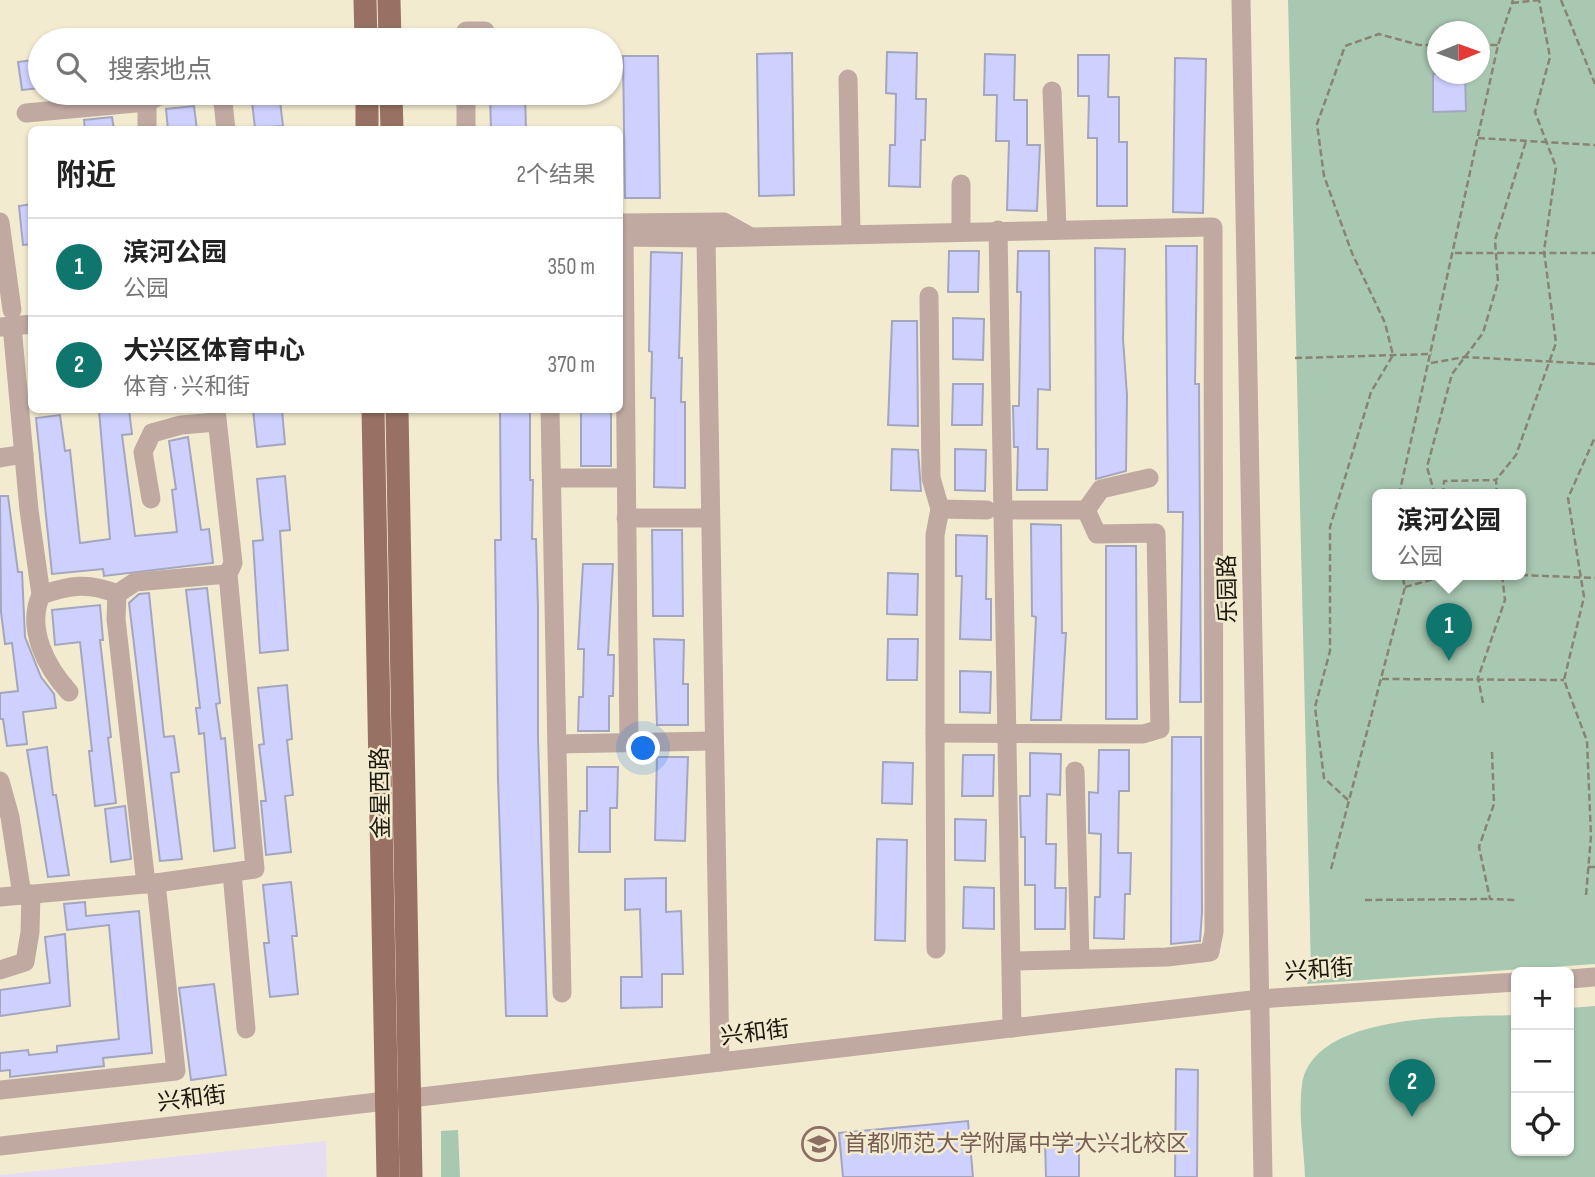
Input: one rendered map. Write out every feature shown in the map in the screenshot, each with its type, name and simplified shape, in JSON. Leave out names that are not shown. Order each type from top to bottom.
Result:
[{"type":"main road","points":[[365,0],[366,28]]},
{"type":"main road","points":[[389,0],[390,28]]},
{"type":"main road","points":[[367,105],[368,126]]},
{"type":"main road","points":[[391,105],[392,126]]},
{"type":"main road","name":"金星西路","points":[[373,413],[398,1100],[411,1177]]},
{"type":"main road","name":"金星西路","points":[[388,1177],[398,1100],[397,413]]},
{"type":"street","name":"乐园路","points":[[1241,0],[1263,1177]]},
{"type":"street","points":[[848,79],[852,233]]},
{"type":"street","points":[[1052,91],[1057,229]]},
{"type":"street","points":[[26,113],[91,105]]},
{"type":"street","points":[[148,126],[154,105]]},
{"type":"street","points":[[223,105],[226,126]]},
{"type":"street","points":[[466,105],[466,126]]},
{"type":"street","points":[[961,184],[961,230]]},
{"type":"street","points":[[0,222],[14,317],[24,454],[41,595],[34,611],[41,649],[69,692]]},
{"type":"street","points":[[623,233],[724,222],[750,236]]},
{"type":"street","points":[[623,233],[706,238],[961,230],[1213,227],[1214,932],[1210,952],[1012,961]]},
{"type":"street","points":[[998,230],[995,510],[1008,733],[1013,1028]]},
{"type":"street","points":[[706,238],[720,1062]]},
{"type":"street","points":[[929,296],[931,478],[940,509],[935,535],[936,949]]},
{"type":"street","points":[[623,356],[629,743]]},
{"type":"street","points":[[550,413],[562,993]]},
{"type":"street","points":[[0,897],[151,884],[255,869],[228,574],[233,563],[217,416],[152,433],[143,452],[151,499]]},
{"type":"street","points":[[0,458],[24,454]]},
{"type":"street","points":[[552,478],[625,478]]},
{"type":"street","points":[[1086,510],[1101,489],[1149,478]]},
{"type":"street","points":[[940,509],[1086,510]]},
{"type":"street","points":[[935,733],[1143,734],[1160,729],[1156,533],[1097,534],[1086,510]]},
{"type":"street","points":[[626,518],[710,518]]},
{"type":"street","points":[[117,594],[135,582],[228,574]]},
{"type":"street","points":[[41,595],[62,588],[96,585],[117,594]]},
{"type":"street","points":[[0,1090],[176,1071],[116,620],[117,594]]},
{"type":"street","points":[[557,744],[713,741]]},
{"type":"street","points":[[1075,771],[1080,959]]},
{"type":"street","points":[[0,781],[26,894],[30,932],[25,962],[0,971]]},
{"type":"street","points":[[232,873],[246,1029]]},
{"type":"street","points":[[1574,979],[1595,977]]},
{"type":"street","name":"兴和街","points":[[0,1146],[1260,999],[1511,982]]},
{"type":"path","points":[[1400,489],[1433,354],[1498,46],[1512,2],[1539,0],[1550,57],[1535,112],[1556,167],[1544,251],[1556,343],[1516,456],[1496,480],[1497,489]]},
{"type":"path","points":[[1561,0],[1595,84]]},
{"type":"path","points":[[1348,800],[1324,778],[1315,707],[1330,651],[1330,527],[1371,392],[1394,355],[1385,323],[1352,253],[1324,176],[1317,124],[1345,46],[1379,34],[1427,45]]},
{"type":"path","points":[[1490,46],[1498,46]]},
{"type":"path","points":[[1478,138],[1595,145]]},
{"type":"path","points":[[1434,489],[1427,467],[1452,374],[1483,332],[1498,282],[1495,240],[1526,141]]},
{"type":"path","points":[[1454,253],[1595,253]]},
{"type":"path","points":[[1295,358],[1433,354]]},
{"type":"path","points":[[1431,363],[1465,356],[1595,364]]},
{"type":"path","points":[[1586,895],[1591,836],[1587,741],[1564,680],[1584,597],[1568,498],[1595,437]]},
{"type":"path","points":[[1443,489],[1444,481],[1496,480]]},
{"type":"path","points":[[1526,575],[1595,578]]},
{"type":"path","points":[[1331,869],[1405,587],[1403,580]]},
{"type":"path","points":[[1405,587],[1428,580]]},
{"type":"path","points":[[1483,703],[1478,678],[1504,600],[1502,580]]},
{"type":"path","points":[[1381,679],[1564,680]]},
{"type":"path","points":[[1490,899],[1479,847],[1494,804],[1492,752]]},
{"type":"path","points":[[1588,867],[1595,867]]},
{"type":"path","points":[[1365,900],[1515,900]]},
{"type":"shaded area","points":[[326,1141],[327,1177],[0,1177],[0,1175]]},
{"type":"green space","points":[[1288,0],[1595,0],[1595,964],[1511,967],[1511,970],[1307,984],[1311,970]]},
{"type":"green space","points":[[1595,1006],[1595,1177],[1305,1177],[1301,1096],[1302,1085],[1312,1061],[1332,1044],[1359,1031],[1426,1019],[1511,1015],[1511,1156],[1574,1156],[1574,1008]]},
{"type":"green space","points":[[458,1130],[460,1177],[441,1177],[441,1131]]},
{"type":"building","points":[[887,52],[917,53],[916,99],[926,99],[925,140],[921,140],[920,187],[889,186],[890,145],[895,145],[896,94],[886,93]]},
{"type":"building","points":[[792,53],[794,195],[759,196],[757,54]]},
{"type":"building","points":[[985,54],[1015,55],[1014,100],[1027,100],[1027,145],[1040,145],[1037,211],[1007,210],[1009,141],[996,141],[997,95],[984,95]]},
{"type":"building","points":[[1078,55],[1109,55],[1108,97],[1119,97],[1119,142],[1127,142],[1127,206],[1097,206],[1097,138],[1088,138],[1089,96],[1078,96]]},
{"type":"building","points":[[623,56],[658,56],[660,198],[625,198]]},
{"type":"building","points":[[1175,58],[1206,59],[1203,213],[1173,212]]},
{"type":"building","points":[[28,61],[28,89],[22,90],[18,62]]},
{"type":"building","points":[[1433,84],[1465,84],[1466,111],[1433,112]]},
{"type":"building","points":[[252,105],[280,105],[283,126],[255,126]]},
{"type":"building","points":[[490,105],[525,105],[526,126],[491,126]]},
{"type":"building","points":[[194,106],[196,126],[168,126],[166,109]]},
{"type":"building","points":[[112,117],[113,126],[85,126],[84,120]]},
{"type":"building","points":[[28,205],[28,244],[23,245],[19,206]]},
{"type":"building","points":[[1166,246],[1197,246],[1195,384],[1199,384],[1201,702],[1180,702],[1183,512],[1168,512]]},
{"type":"building","points":[[1095,248],[1125,249],[1123,339],[1127,395],[1126,471],[1096,479]]},
{"type":"building","points":[[949,251],[979,251],[978,292],[948,292]]},
{"type":"building","points":[[1018,251],[1049,251],[1050,390],[1038,389],[1037,449],[1048,449],[1047,490],[1017,490],[1018,447],[1014,447],[1013,406],[1019,406],[1021,292],[1017,292]]},
{"type":"building","points":[[651,252],[682,253],[679,358],[682,358],[681,402],[685,402],[685,488],[654,487],[655,398],[651,398],[652,352],[649,351]]},
{"type":"building","points":[[953,318],[984,319],[983,360],[953,359]]},
{"type":"building","points":[[892,321],[917,321],[918,426],[888,425]]},
{"type":"building","points":[[953,384],[983,384],[982,425],[952,425]]},
{"type":"building","points":[[99,413],[129,413],[132,434],[122,435],[135,536],[177,532],[172,490],[176,489],[169,441],[188,437],[201,530],[209,529],[213,563],[104,576],[103,569],[52,574],[36,418],[60,415],[65,451],[70,450],[80,543],[110,539]]},
{"type":"building","points":[[253,413],[282,413],[285,444],[257,447]]},
{"type":"building","points":[[500,413],[530,413],[532,539],[536,539],[538,607],[538,739],[547,1016],[506,1016],[498,780],[495,540],[501,540]]},
{"type":"building","points":[[581,413],[611,413],[611,466],[581,466]]},
{"type":"building","points":[[892,449],[918,450],[921,491],[891,490]]},
{"type":"building","points":[[955,449],[986,450],[985,491],[955,490]]},
{"type":"building","points":[[285,476],[290,530],[280,531],[288,650],[260,653],[253,541],[263,540],[257,479]]},
{"type":"building","points":[[0,496],[8,496],[18,572],[22,572],[25,637],[41,677],[54,694],[56,708],[23,712],[27,744],[7,746],[3,719],[0,719],[0,693],[18,691],[12,643],[5,644],[1,612]]},
{"type":"building","points":[[1031,524],[1061,525],[1062,633],[1066,633],[1061,720],[1031,720],[1036,617],[1032,616]]},
{"type":"building","points":[[652,530],[682,530],[683,616],[653,616]]},
{"type":"building","points":[[956,535],[987,536],[986,599],[991,599],[991,640],[960,639],[962,576],[956,576]]},
{"type":"building","points":[[1106,546],[1136,546],[1137,719],[1106,719]]},
{"type":"building","points":[[583,564],[613,564],[608,655],[614,655],[613,696],[609,696],[609,731],[578,731],[579,697],[583,697],[584,649],[578,649]]},
{"type":"building","points":[[888,573],[918,574],[917,615],[887,614]]},
{"type":"building","points":[[207,588],[220,703],[216,704],[221,739],[225,738],[235,848],[214,851],[204,733],[199,734],[196,708],[200,708],[186,590]]},
{"type":"building","points":[[149,593],[164,737],[174,736],[179,772],[171,773],[182,859],[160,861],[129,603],[139,594]]},
{"type":"building","points":[[100,605],[103,640],[100,640],[116,803],[95,806],[80,642],[55,645],[52,610]]},
{"type":"building","points":[[654,639],[684,640],[683,684],[688,684],[688,725],[657,725]]},
{"type":"building","points":[[888,639],[918,639],[917,680],[887,680]]},
{"type":"building","points":[[960,671],[991,672],[990,713],[960,712]]},
{"type":"building","points":[[287,685],[292,739],[287,740],[293,795],[285,796],[291,852],[266,855],[261,801],[266,801],[259,745],[264,744],[258,688]]},
{"type":"building","points":[[1172,737],[1201,737],[1202,912],[1200,941],[1171,944]]},
{"type":"building","points":[[47,747],[53,795],[56,795],[69,875],[48,877],[27,750]]},
{"type":"building","points":[[1099,750],[1129,750],[1129,791],[1119,791],[1118,853],[1131,853],[1130,894],[1125,894],[1124,939],[1094,938],[1095,897],[1100,897],[1101,834],[1089,833],[1089,792],[1098,793]]},
{"type":"building","points":[[1030,753],[1061,754],[1060,795],[1047,794],[1046,844],[1056,844],[1055,888],[1066,888],[1065,929],[1035,929],[1035,885],[1025,885],[1025,837],[1021,837],[1020,796],[1030,796]]},
{"type":"building","points":[[963,755],[994,755],[993,796],[962,796]]},
{"type":"building","points":[[657,757],[688,757],[685,841],[655,840]]},
{"type":"building","points":[[883,762],[913,763],[912,804],[882,803]]},
{"type":"building","points":[[587,767],[618,767],[617,808],[610,808],[610,852],[579,852],[580,811],[587,811]]},
{"type":"building","points":[[125,806],[131,859],[111,862],[105,809]]},
{"type":"building","points":[[955,819],[986,820],[985,861],[955,860]]},
{"type":"building","points":[[877,839],[907,840],[905,941],[875,940]]},
{"type":"building","points":[[666,878],[666,912],[681,911],[683,974],[662,974],[662,1007],[621,1008],[621,977],[642,977],[640,909],[625,910],[625,879]]},
{"type":"building","points":[[291,882],[297,936],[292,936],[298,994],[270,997],[264,943],[269,943],[263,885]]},
{"type":"building","points":[[964,887],[994,888],[994,929],[963,928]]},
{"type":"building","points":[[85,902],[86,916],[139,911],[152,1053],[103,1058],[104,1066],[10,1077],[10,1070],[0,1071],[0,1053],[28,1050],[29,1055],[57,1052],[57,1046],[119,1039],[109,925],[67,930],[64,904]]},
{"type":"building","points":[[65,934],[70,1006],[0,1016],[0,990],[50,983],[45,937]]},
{"type":"building","points":[[214,984],[226,1075],[191,1080],[179,988]]},
{"type":"building","points":[[1176,1069],[1198,1070],[1197,1177],[1175,1177]]},
{"type":"building","points":[[968,1121],[973,1177],[843,1177],[839,1133]]},
{"type":"building","points":[[1079,1141],[1079,1177],[1046,1177],[1045,1142]]},
{"type":"place","name":"滨河公园","points":[[1449,661]]},
{"type":"place","name":"大兴区体育中心","points":[[1412,1117]]},
{"type":"place","name":"首都师范大学附属中学大兴北校区","points":[[819,1144]]}]
